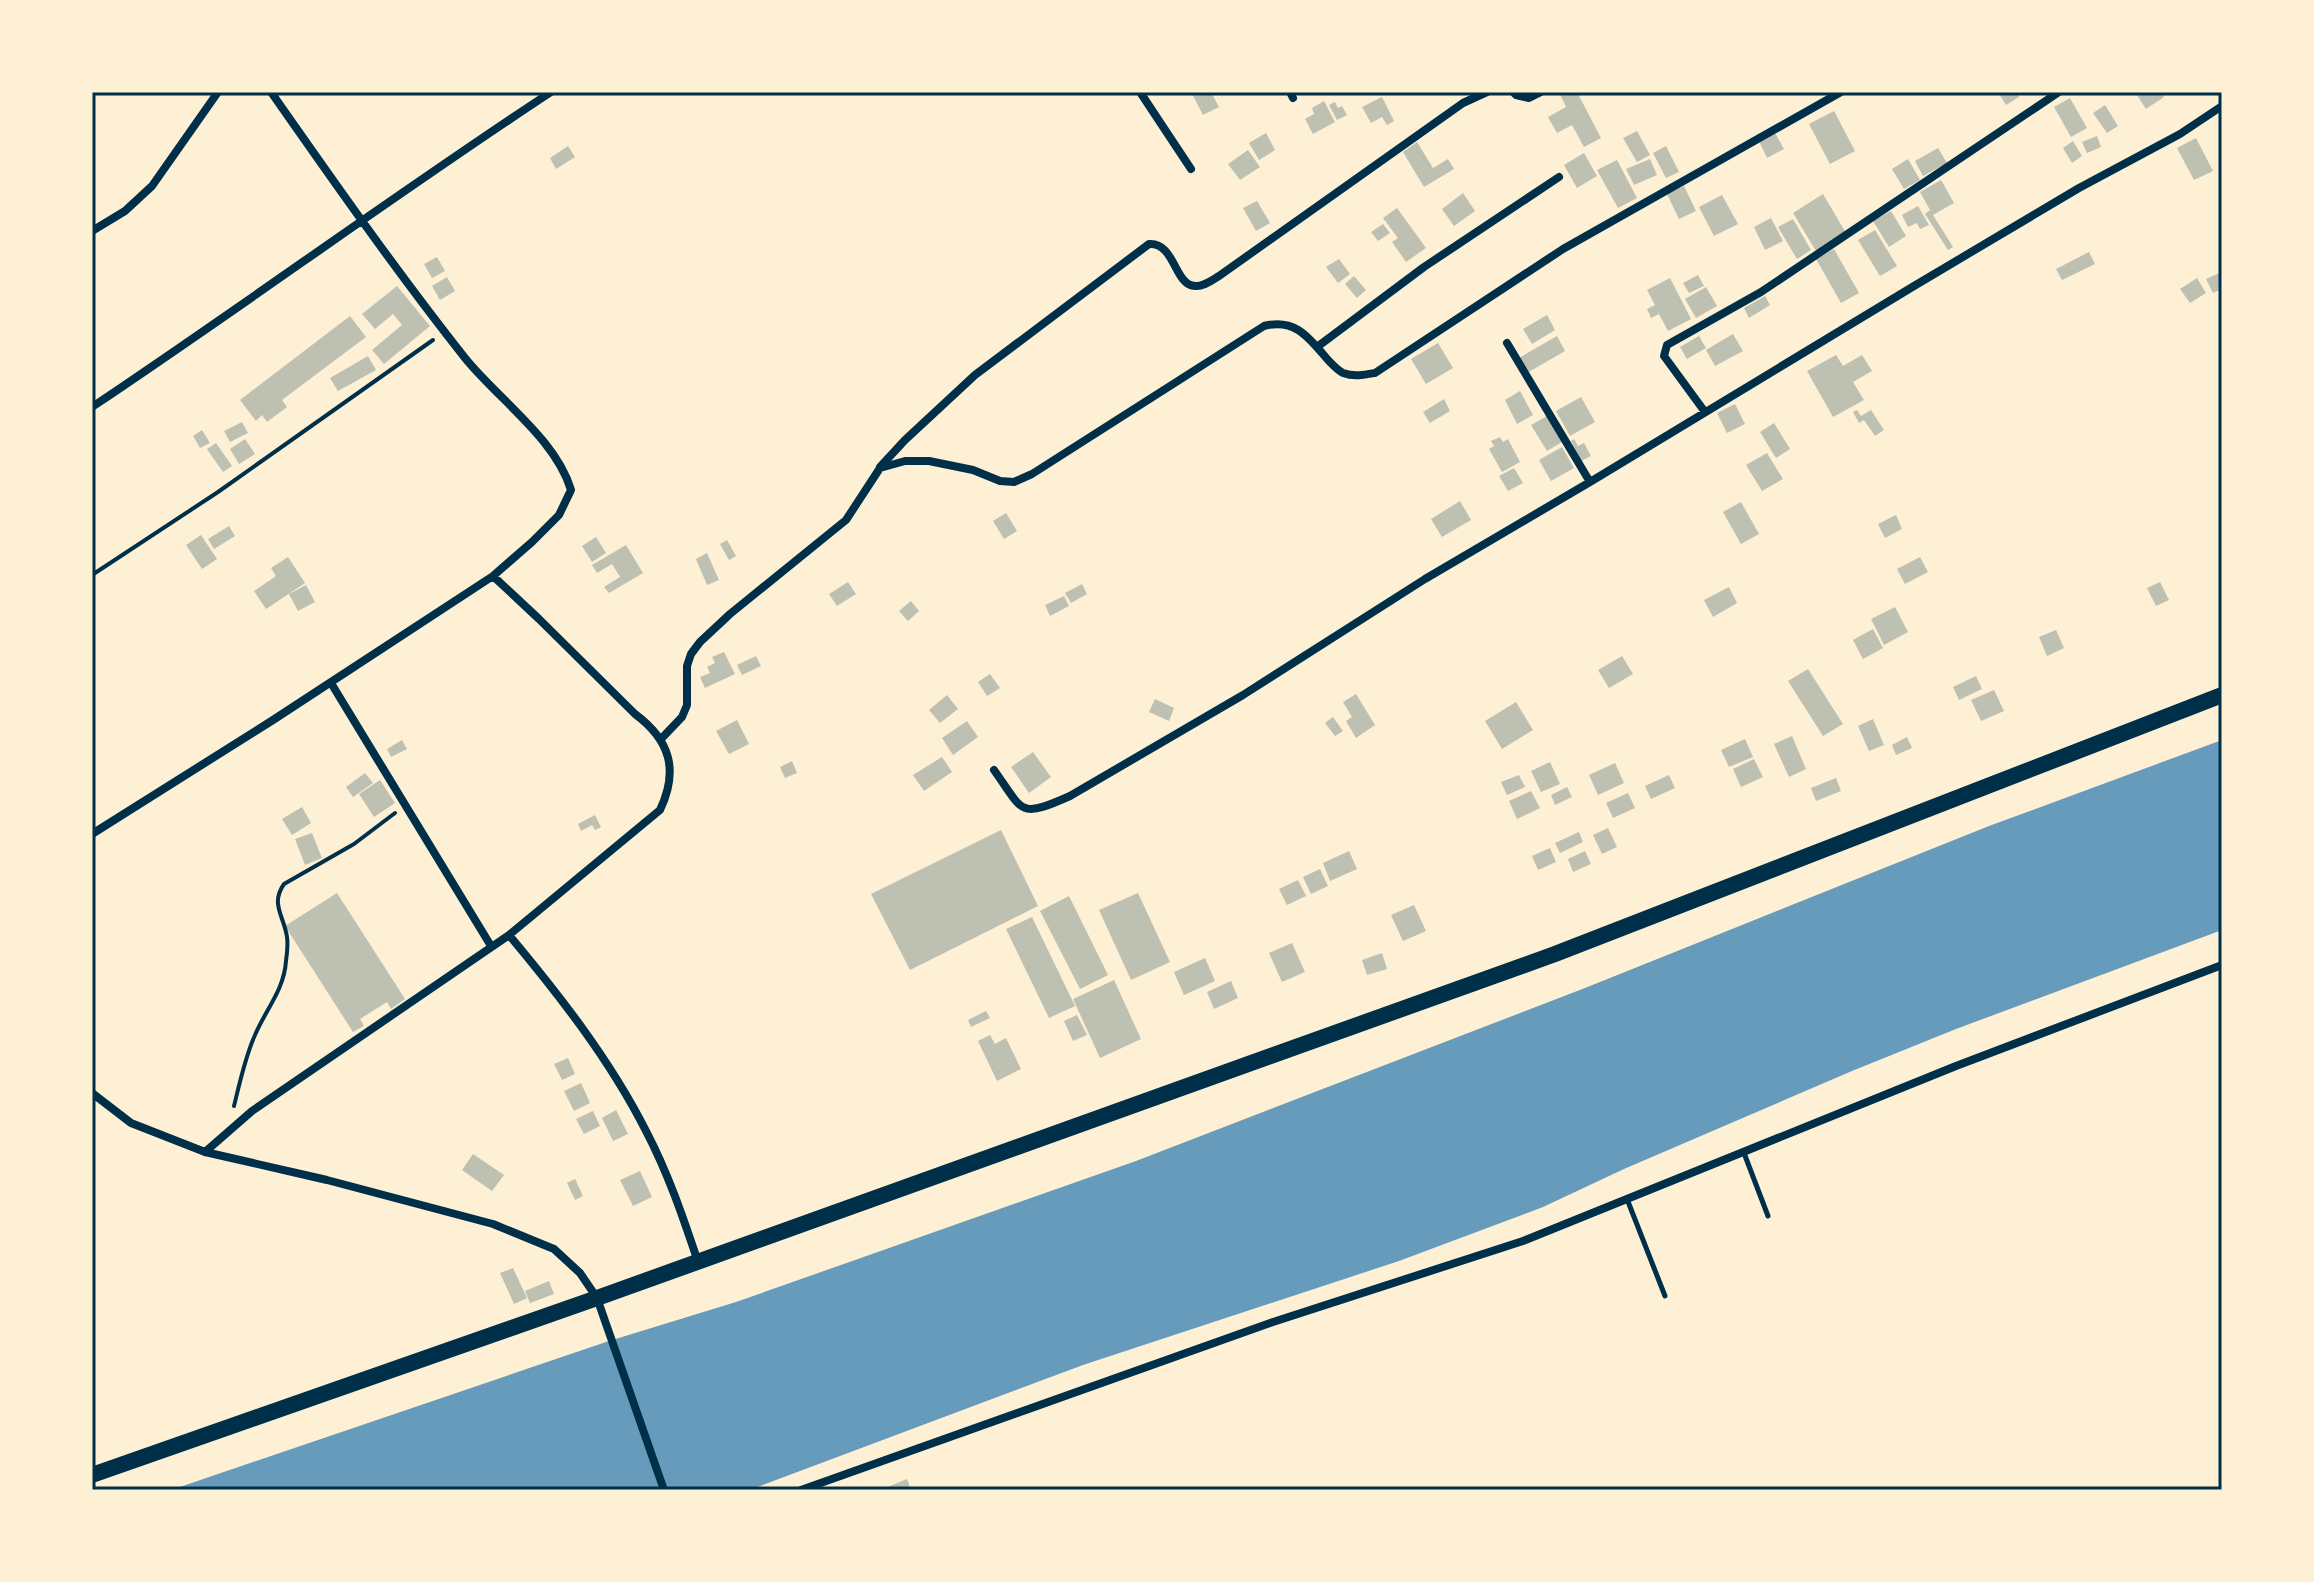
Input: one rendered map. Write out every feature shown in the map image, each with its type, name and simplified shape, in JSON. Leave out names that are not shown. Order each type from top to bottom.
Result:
[{"type":"main road","points":[[92,1475],[1330,1037],[1555,954],[2222,695]]},
{"type":"street","points":[[92,231],[125,211],[152,186],[218,92]]},
{"type":"street","points":[[92,834],[493,576],[559,515],[571,490],[567,475],[540,439],[473,368],[445,332],[362,222],[271,92]]},
{"type":"street","points":[[92,407],[551,92]]},
{"type":"street","points":[[1140,92],[1191,169]]},
{"type":"street","points":[[661,739],[682,717],[687,705],[687,666],[700,642],[846,520],[880,468],[905,440],[975,375],[1149,244],[1156,243],[1163,247],[1186,283],[1194,286],[1204,284],[1219,276],[1463,103],[1487,92]]},
{"type":"street","points":[[1513,92],[1529,98],[1541,92]]},
{"type":"street","points":[[880,468],[905,461],[929,461],[1014,482],[1032,474],[1264,326],[1280,322],[1294,327],[1339,372],[1357,376],[1375,373],[1563,249],[1841,92]]},
{"type":"street","points":[[1705,412],[1664,356],[1667,345],[1761,292],[2059,92]]},
{"type":"street","points":[[994,770],[1021,807],[1030,811],[1070,796],[1243,695],[1425,579],[2024,221],[2180,134],[2222,106]]},
{"type":"street","points":[[1317,347],[1424,267],[1559,177]]},
{"type":"street","points":[[1507,343],[1590,482]]},
{"type":"street","points":[[205,1152],[252,1111],[509,935],[660,810],[669,784],[669,759],[661,739],[493,576]]},
{"type":"street","points":[[331,683],[491,946]]},
{"type":"street","points":[[509,935],[547,980],[609,1066],[646,1131],[677,1198],[698,1262]]},
{"type":"street","points":[[801,1490],[1273,1322],[1523,1241],[1956,1066],[2222,965]]},
{"type":"street","points":[[92,1093],[131,1123],[205,1152],[327,1180],[493,1224],[554,1249],[580,1273],[597,1298],[664,1490]]},
{"type":"lane","points":[[1744,1152],[1768,1216]]},
{"type":"lane","points":[[1627,1198],[1665,1296]]},
{"type":"path","points":[[92,575],[218,492],[445,332]]},
{"type":"path","points":[[228,1132],[246,1060],[256,1033],[284,979],[287,937],[277,901],[279,891],[284,884],[354,844],[407,805]]},
{"type":"water","points":[[2222,740],[2222,930],[1956,1029],[1624,1169],[1543,1207],[1399,1261],[1083,1365],[749,1490],[171,1490],[609,1341],[736,1302],[1136,1161],[1585,988],[1989,826]]},
{"type":"building","points":[[1191,92],[1211,92],[1219,107],[1203,115]]},
{"type":"building","points":[[1559,92],[1577,92],[1601,138],[1584,147],[1572,125],[1557,133],[1548,117],[1566,107]]},
{"type":"building","points":[[1998,92],[2016,92],[2019,97],[2006,105]]},
{"type":"building","points":[[2135,92],[2160,92],[2164,97],[2146,109]]},
{"type":"building","points":[[1382,97],[1394,121],[1387,125],[1382,117],[1371,123],[1362,107]]},
{"type":"building","points":[[2070,98],[2087,128],[2071,137],[2054,107]]},
{"type":"building","points":[[1324,101],[1335,122],[1313,134],[1305,119],[1314,114],[1312,108]]},
{"type":"building","points":[[1335,102],[1338,108],[1342,106],[1347,115],[1337,120],[1329,105]]},
{"type":"building","points":[[2105,105],[2118,126],[2107,133],[2093,113]]},
{"type":"building","points":[[1834,111],[1855,151],[1830,164],[1809,124]]},
{"type":"building","points":[[1637,131],[1650,155],[1637,162],[1623,138]]},
{"type":"building","points":[[1266,133],[1275,150],[1259,160],[1249,143]]},
{"type":"building","points":[[1775,133],[1784,149],[1767,158],[1759,141]]},
{"type":"building","points":[[2097,136],[2101,147],[2087,153],[2082,142]]},
{"type":"building","points":[[2196,138],[2213,171],[2194,180],[2177,148]]},
{"type":"building","points":[[2073,141],[2082,156],[2072,163],[2063,148]]},
{"type":"building","points":[[1417,142],[1433,168],[1448,159],[1454,169],[1424,187],[1403,152]]},
{"type":"building","points":[[568,146],[575,157],[556,169],[550,158]]},
{"type":"building","points":[[1666,146],[1679,172],[1666,178],[1653,153]]},
{"type":"building","points":[[1938,148],[1947,163],[1923,176],[1915,161]]},
{"type":"building","points":[[1248,150],[1260,167],[1240,180],[1228,164]]},
{"type":"building","points":[[1584,153],[1597,176],[1577,188],[1564,165]]},
{"type":"building","points":[[1650,159],[1657,175],[1634,185],[1626,169]]},
{"type":"building","points":[[1908,159],[1920,180],[1904,189],[1892,169]]},
{"type":"building","points":[[1617,160],[1637,198],[1618,208],[1597,170]]},
{"type":"building","points":[[1941,180],[1954,203],[1933,215],[1953,247],[1948,250],[1925,214],[1930,210],[1920,192]]},
{"type":"building","points":[[1684,186],[1696,211],[1679,219],[1667,194]]},
{"type":"building","points":[[1463,193],[1475,211],[1454,226],[1442,209]]},
{"type":"building","points":[[1823,194],[1846,233],[1816,251],[1793,213]]},
{"type":"building","points":[[1722,195],[1738,224],[1714,236],[1699,207]]},
{"type":"building","points":[[1257,201],[1270,223],[1256,231],[1243,208]]},
{"type":"building","points":[[1918,206],[1929,225],[1920,229],[1917,223],[1908,227],[1902,215]]},
{"type":"building","points":[[1397,208],[1426,248],[1406,262],[1392,242],[1398,238],[1383,218]]},
{"type":"building","points":[[1891,211],[1906,236],[1889,247],[1873,221]]},
{"type":"building","points":[[1771,218],[1783,241],[1765,250],[1754,227]]},
{"type":"building","points":[[1793,219],[1811,250],[1797,259],[1778,227]]},
{"type":"building","points":[[1383,224],[1390,233],[1378,241],[1371,232]]},
{"type":"building","points":[[1875,230],[1897,266],[1880,276],[1858,240]]},
{"type":"building","points":[[1834,249],[1859,293],[1841,303],[1816,259]]},
{"type":"building","points":[[2089,252],[2095,264],[2062,280],[2056,269]]},
{"type":"building","points":[[437,257],[445,271],[432,278],[424,264]]},
{"type":"building","points":[[1339,259],[1350,274],[1338,283],[1326,267]]},
{"type":"building","points":[[2222,272],[2222,289],[2213,293],[2206,279]]},
{"type":"building","points":[[1698,275],[1704,286],[1689,293],[1683,283]]},
{"type":"building","points":[[1354,276],[1366,290],[1357,298],[1345,284]]},
{"type":"building","points":[[447,277],[455,291],[440,300],[432,286]]},
{"type":"building","points":[[1670,278],[1691,319],[1668,331],[1659,314],[1651,318],[1647,309],[1655,305],[1647,290]]},
{"type":"building","points":[[2197,278],[2206,293],[2190,303],[2180,289]]},
{"type":"building","points":[[397,286],[430,326],[384,364],[372,350],[402,325],[393,314],[375,329],[362,314]]},
{"type":"building","points":[[1706,287],[1717,306],[1696,318],[1685,299]]},
{"type":"building","points":[[1765,296],[1770,305],[1749,318],[1744,308]]},
{"type":"building","points":[[1547,315],[1555,330],[1532,344],[1523,329]]},
{"type":"building","points":[[350,316],[366,337],[282,400],[287,407],[267,422],[262,415],[256,421],[240,400]]},
{"type":"building","points":[[1733,334],[1743,351],[1715,366],[1706,350]]},
{"type":"building","points":[[1557,336],[1565,351],[1527,373],[1519,358]]},
{"type":"building","points":[[1699,336],[1706,348],[1687,359],[1680,347]]},
{"type":"building","points":[[1438,343],[1453,368],[1426,384],[1411,359]]},
{"type":"building","points":[[1836,355],[1843,366],[1862,355],[1872,371],[1853,382],[1864,400],[1833,417],[1807,371]]},
{"type":"building","points":[[368,356],[376,370],[338,391],[330,378]]},
{"type":"building","points":[[1520,391],[1533,415],[1517,424],[1505,400]]},
{"type":"building","points":[[1581,397],[1595,422],[1570,436],[1556,411]]},
{"type":"building","points":[[1444,399],[1450,411],[1430,423],[1423,412]]},
{"type":"building","points":[[1735,404],[1745,424],[1727,433],[1717,413]]},
{"type":"building","points":[[1857,410],[1861,416],[1871,410],[1884,430],[1875,436],[1864,420],[1859,423],[1853,412]]},
{"type":"building","points":[[1547,416],[1562,442],[1547,451],[1531,425]]},
{"type":"building","points":[[242,422],[248,433],[230,442],[224,431]]},
{"type":"building","points":[[1774,423],[1790,449],[1776,458],[1760,432]]},
{"type":"building","points":[[202,430],[210,443],[200,448],[193,436]]},
{"type":"building","points":[[1500,437],[1503,442],[1508,439],[1520,462],[1502,472],[1489,449],[1494,446],[1491,441]]},
{"type":"building","points":[[245,439],[255,454],[239,464],[230,449]]},
{"type":"building","points":[[1574,439],[1578,446],[1584,443],[1591,456],[1581,461],[1571,441]]},
{"type":"building","points":[[216,443],[232,466],[223,472],[207,449]]},
{"type":"building","points":[[1562,447],[1574,468],[1551,481],[1539,460]]},
{"type":"building","points":[[1767,453],[1783,479],[1762,491],[1746,465]]},
{"type":"building","points":[[1514,468],[1523,483],[1508,491],[1499,476]]},
{"type":"building","points":[[1460,501],[1471,520],[1442,537],[1431,519]]},
{"type":"building","points":[[1741,502],[1759,534],[1741,544],[1723,512]]},
{"type":"building","points":[[1006,513],[1017,531],[1004,539],[993,521]]},
{"type":"building","points":[[1896,515],[1902,529],[1885,538],[1878,524]]},
{"type":"building","points":[[229,526],[235,536],[214,549],[208,539]]},
{"type":"building","points":[[201,535],[217,559],[202,569],[186,545]]},
{"type":"building","points":[[596,537],[606,553],[592,562],[582,546]]},
{"type":"building","points":[[727,540],[736,556],[729,560],[720,544]]},
{"type":"building","points":[[626,545],[643,573],[609,593],[604,587],[620,577],[612,564],[597,573],[592,565]]},
{"type":"building","points":[[707,553],[719,580],[707,585],[696,559]]},
{"type":"building","points":[[288,557],[305,583],[266,609],[254,591],[276,576],[271,568]]},
{"type":"building","points":[[1920,557],[1928,572],[1905,584],[1897,569]]},
{"type":"building","points":[[848,582],[856,594],[837,606],[829,594]]},
{"type":"building","points":[[2160,582],[2169,600],[2156,606],[2147,588]]},
{"type":"building","points":[[1082,584],[1087,594],[1071,603],[1065,593]]},
{"type":"building","points":[[306,585],[315,602],[298,611],[289,594]]},
{"type":"building","points":[[1729,587],[1737,603],[1713,617],[1704,600]]},
{"type":"building","points":[[1064,596],[1069,606],[1050,616],[1045,605]]},
{"type":"building","points":[[911,601],[919,611],[908,621],[899,611]]},
{"type":"building","points":[[1895,607],[1908,632],[1884,645],[1871,619]]},
{"type":"building","points":[[1873,629],[1883,648],[1863,659],[1853,640]]},
{"type":"building","points":[[2056,630],[2064,648],[2047,656],[2039,637]]},
{"type":"building","points":[[724,652],[735,674],[705,688],[700,677],[710,673],[707,667],[715,663],[712,657]]},
{"type":"building","points":[[756,656],[761,666],[742,675],[737,665]]},
{"type":"building","points":[[1622,656],[1633,674],[1609,688],[1598,670]]},
{"type":"building","points":[[1808,669],[1843,724],[1823,736],[1788,681]]},
{"type":"building","points":[[990,674],[1000,688],[987,696],[978,682]]},
{"type":"building","points":[[1976,676],[1982,689],[1959,700],[1953,687]]},
{"type":"building","points":[[1994,690],[2004,711],[1981,721],[1971,700]]},
{"type":"building","points":[[1356,694],[1375,725],[1356,738],[1346,721],[1352,717],[1343,702]]},
{"type":"building","points":[[947,695],[958,709],[940,723],[929,710]]},
{"type":"building","points":[[1155,699],[1174,708],[1169,721],[1149,712]]},
{"type":"building","points":[[1516,702],[1533,730],[1502,749],[1485,721]]},
{"type":"building","points":[[1333,717],[1343,731],[1335,736],[1325,723]]},
{"type":"building","points":[[1873,719],[1884,745],[1869,751],[1858,726]]},
{"type":"building","points":[[737,720],[749,744],[729,754],[716,731]]},
{"type":"building","points":[[967,721],[978,737],[953,755],[942,738]]},
{"type":"building","points":[[1792,736],[1806,769],[1789,777],[1774,744]]},
{"type":"building","points":[[1907,737],[1912,748],[1896,755],[1892,745]]},
{"type":"building","points":[[1745,739],[1753,757],[1729,767],[1721,750]]},
{"type":"building","points":[[402,740],[407,749],[391,757],[387,749]]},
{"type":"building","points":[[1033,752],[1051,777],[1029,793],[1011,767]]},
{"type":"building","points":[[942,757],[952,772],[924,791],[913,775]]},
{"type":"building","points":[[1754,759],[1763,777],[1741,787],[1733,769]]},
{"type":"building","points":[[792,761],[797,773],[785,778],[780,767]]},
{"type":"building","points":[[1550,762],[1560,784],[1541,792],[1531,771]]},
{"type":"building","points":[[1615,763],[1624,783],[1598,795],[1589,775]]},
{"type":"building","points":[[365,773],[373,783],[353,797],[346,787]]},
{"type":"building","points":[[1519,775],[1525,787],[1507,795],[1501,782]]},
{"type":"building","points":[[1669,775],[1675,788],[1651,799],[1645,786]]},
{"type":"building","points":[[1836,778],[1841,791],[1816,801],[1811,788]]},
{"type":"building","points":[[380,780],[395,803],[374,817],[359,794]]},
{"type":"building","points":[[1567,787],[1572,797],[1555,805],[1551,795]]},
{"type":"building","points":[[1531,791],[1540,808],[1517,819],[1509,801]]},
{"type":"building","points":[[1628,793],[1635,808],[1613,818],[1606,803]]},
{"type":"building","points":[[302,807],[311,823],[292,835],[282,819]]},
{"type":"building","points":[[595,815],[601,827],[595,830],[592,825],[581,831],[578,824]]},
{"type":"building","points":[[1608,828],[1617,847],[1602,854],[1593,835]]},
{"type":"building","points":[[1001,830],[1038,906],[910,970],[871,894]]},
{"type":"building","points":[[1579,832],[1583,842],[1560,853],[1555,843]]},
{"type":"building","points":[[312,833],[322,858],[305,865],[295,839]]},
{"type":"building","points":[[1550,848],[1556,862],[1538,870],[1532,856]]},
{"type":"building","points":[[1349,851],[1357,869],[1330,881],[1323,863]]},
{"type":"building","points":[[1585,851],[1591,864],[1573,872],[1568,859]]},
{"type":"building","points":[[1320,869],[1328,886],[1311,894],[1303,877]]},
{"type":"building","points":[[1298,880],[1306,896],[1287,905],[1279,889]]},
{"type":"building","points":[[337,893],[405,999],[391,1009],[387,1002],[360,1019],[364,1026],[353,1032],[285,926]]},
{"type":"building","points":[[1138,893],[1170,962],[1131,980],[1099,910]]},
{"type":"building","points":[[1069,896],[1108,975],[1080,989],[1040,911]]},
{"type":"building","points":[[1414,905],[1426,931],[1403,941],[1391,915]]},
{"type":"building","points":[[1032,917],[1075,1006],[1049,1018],[1006,929]]},
{"type":"building","points":[[1292,943],[1305,972],[1282,982],[1269,953]]},
{"type":"building","points":[[1382,953],[1387,969],[1367,975],[1362,960]]},
{"type":"building","points":[[1205,958],[1215,981],[1184,995],[1174,972]]},
{"type":"building","points":[[1114,980],[1141,1039],[1100,1058],[1073,999]]},
{"type":"building","points":[[1231,981],[1238,998],[1214,1009],[1207,992]]},
{"type":"building","points":[[986,1011],[990,1018],[971,1027],[968,1020]]},
{"type":"building","points":[[1077,1015],[1087,1035],[1073,1041],[1064,1021]]},
{"type":"building","points":[[990,1035],[995,1044],[1006,1038],[1021,1069],[997,1081],[978,1041]]},
{"type":"building","points":[[568,1058],[575,1074],[562,1080],[554,1064]]},
{"type":"building","points":[[581,1083],[590,1103],[574,1111],[564,1091]]},
{"type":"building","points":[[616,1110],[628,1134],[613,1141],[602,1118]]},
{"type":"building","points":[[593,1111],[600,1126],[584,1134],[576,1119]]},
{"type":"building","points":[[473,1154],[504,1175],[492,1191],[462,1170]]},
{"type":"building","points":[[640,1171],[652,1197],[633,1206],[620,1180]]},
{"type":"building","points":[[575,1179],[583,1196],[575,1200],[567,1183]]},
{"type":"building","points":[[513,1268],[527,1298],[514,1304],[500,1273]]},
{"type":"building","points":[[549,1281],[554,1294],[530,1303],[525,1291]]},
{"type":"building","points":[[907,1479],[911,1490],[880,1490]]}]
